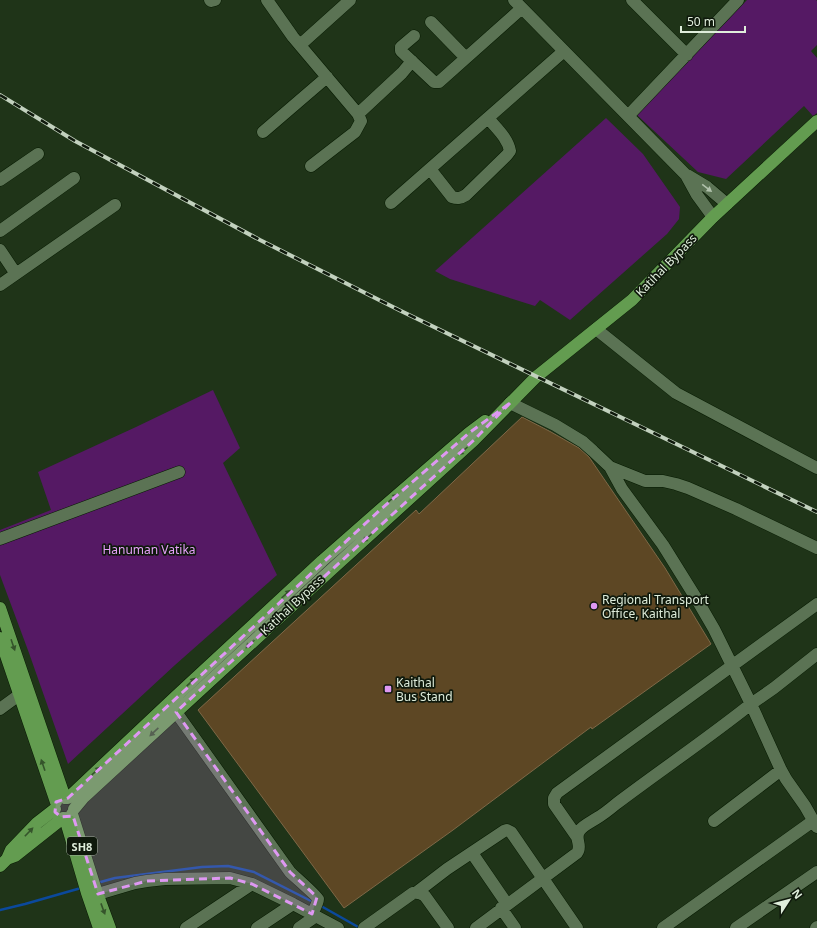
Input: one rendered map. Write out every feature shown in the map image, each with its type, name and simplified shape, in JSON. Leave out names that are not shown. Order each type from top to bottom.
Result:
[{"type":"main road","name":"Katihal Bypass","points":[[4,862],[11,850],[37,823],[84,797],[330,570],[474,440],[536,377],[632,300],[713,217],[817,121]]},
{"type":"main road","name":"Katihal Bypass","points":[[65,808],[173,699],[322,561],[469,433],[510,403]]},
{"type":"main road","points":[[0,608],[65,808]]},
{"type":"main road","points":[[0,638],[19,695],[65,808]]},
{"type":"main road","name":"SH8","points":[[65,808],[88,879],[110,928]]},
{"type":"main road","name":"SH8","points":[[94,892],[99,928]]},
{"type":"street","points":[[210,0],[215,0]]},
{"type":"street","points":[[266,0],[300,45],[358,114],[361,121],[355,132],[311,166]]},
{"type":"street","points":[[300,45],[350,0]]},
{"type":"street","points":[[632,0],[687,54]]},
{"type":"street","points":[[628,116],[738,0]]},
{"type":"street","points":[[414,36],[400,49],[401,51],[434,82],[439,82],[466,58],[518,4],[686,175],[697,195],[713,217]]},
{"type":"street","points":[[431,22],[466,58]]},
{"type":"street","points":[[391,203],[564,51]]},
{"type":"street","points":[[358,114],[412,61]]},
{"type":"street","points":[[263,132],[327,77]]},
{"type":"street","points":[[430,169],[452,197],[456,199],[466,195],[507,156],[510,151],[506,140],[488,118]]},
{"type":"street","points":[[0,180],[38,154]]},
{"type":"street","points":[[686,175],[707,187],[727,204]]},
{"type":"street","points":[[0,231],[74,178]]},
{"type":"street","points":[[0,286],[114,206]]},
{"type":"street","points":[[0,250],[16,274]]},
{"type":"street","points":[[596,329],[676,393],[817,468]]},
{"type":"street","points":[[510,403],[555,425],[583,442],[610,467],[622,489],[663,545],[696,598],[733,666],[781,770],[815,824],[663,928]]},
{"type":"street","points":[[610,467],[645,481],[663,481],[688,488],[736,509],[817,548]]},
{"type":"street","points":[[0,539],[179,472]]},
{"type":"street","points":[[476,928],[579,851],[580,847],[577,837],[556,808],[554,801],[555,796],[817,604]]},
{"type":"street","points":[[577,837],[577,834],[581,829],[724,726],[817,654]]},
{"type":"street","points":[[0,709],[19,695]]},
{"type":"street","points":[[176,712],[290,872],[317,897],[315,910],[299,928]]},
{"type":"street","points":[[714,821],[781,770]]},
{"type":"street","points":[[365,927],[413,892],[417,892],[443,872],[507,830],[511,832],[577,928]]},
{"type":"street","points":[[472,853],[504,906],[515,928]]},
{"type":"street","points":[[736,928],[817,872]]},
{"type":"street","points":[[94,892],[135,883],[165,879],[230,878],[252,884],[293,904],[315,910],[338,928]]},
{"type":"street","points":[[186,928],[252,884]]},
{"type":"street","points":[[417,892],[425,896],[448,928]]},
{"type":"street","points":[[257,928],[293,904]]},
{"type":"highlighted area","points":[[510,403],[474,440],[176,712],[290,872],[317,897],[312,914],[252,884],[230,878],[147,881],[98,894],[73,816],[61,817],[55,812],[56,802],[68,798],[380,510],[469,433]]},
{"type":"green space","points":[[747,0],[817,1],[817,45],[811,51],[817,58],[817,113],[813,116],[804,106],[726,179],[698,172],[637,115]]},
{"type":"green space","points":[[606,118],[643,154],[680,207],[679,219],[667,234],[570,320],[540,300],[535,306],[450,279],[435,271]]},
{"type":"green space","name":"Hanuman Vatika","points":[[213,390],[240,448],[223,463],[277,575],[175,665],[68,764],[0,575],[0,530],[51,510],[38,472]]},
{"type":"building","name":"Kaithal Bus Stand","points":[[522,417],[579,448],[589,457],[665,568],[711,644],[592,729],[591,727],[453,830],[344,908],[198,710],[416,510],[419,514]]},
{"type":"waterway","points":[[97,883],[115,878],[202,867],[228,866],[254,872],[313,902]]},
{"type":"waterway","points":[[0,910],[81,888]]},
{"type":"waterway","points":[[321,906],[360,928]]},
{"type":"railway","points":[[0,95],[75,141],[260,240],[401,311],[817,512]]},
{"type":"place","name":"Regional Transport Office, Kaithal","points":[[594,606]]},
{"type":"place","name":"Kaithal Bus Stand","points":[[388,689]]}]
